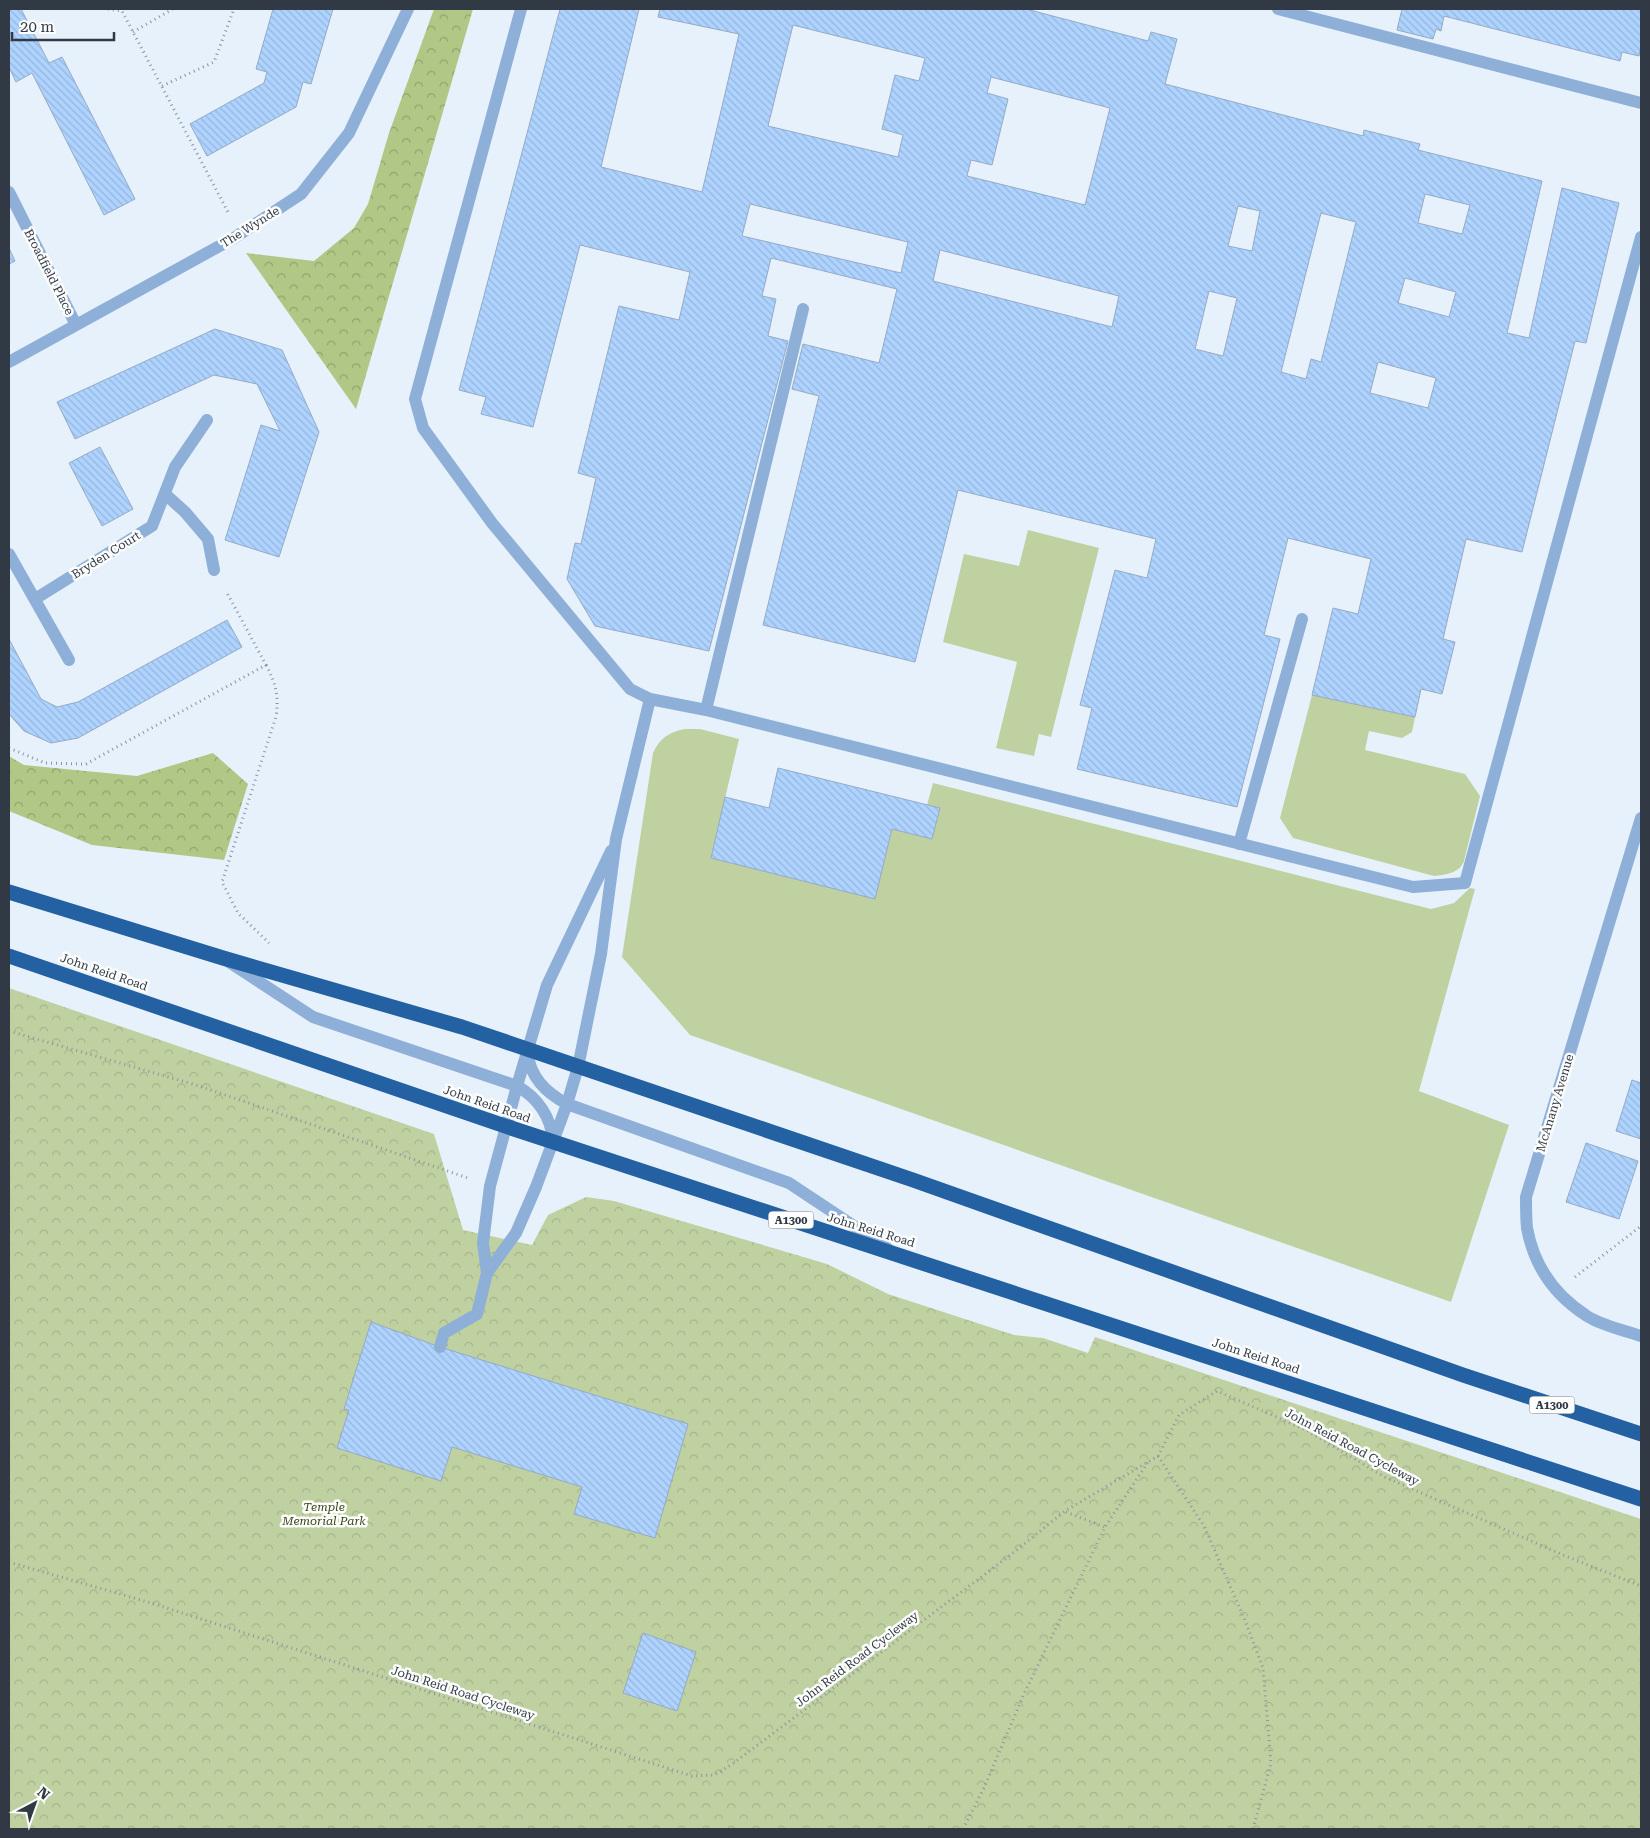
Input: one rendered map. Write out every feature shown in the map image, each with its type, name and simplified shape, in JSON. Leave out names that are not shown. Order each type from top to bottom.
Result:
[{"type":"highway","name":"A1300","points":[[9,892],[223,958],[462,1027],[913,1180],[1463,1376],[1641,1434]]},
{"type":"highway","name":"John Reid Road","points":[[9,956],[505,1126],[1641,1500]]},
{"type":"street","name":"The Wynde","points":[[9,362],[240,235],[301,194],[349,133],[408,9]]},
{"type":"street","points":[[521,9],[415,399],[423,428],[492,523],[630,689],[650,699],[706,710],[1413,887],[1465,883],[1641,237]]},
{"type":"street","points":[[1278,9],[1641,103]]},
{"type":"street","name":"Broadfield Place","points":[[9,192],[76,325]]},
{"type":"street","points":[[706,710],[804,309]]},
{"type":"street","name":"Bryden Court","points":[[35,600],[152,526],[175,467],[207,420]]},
{"type":"street","points":[[165,494],[185,512],[208,539],[214,570]]},
{"type":"street","points":[[9,554],[69,660]]},
{"type":"street","points":[[1239,844],[1302,619]]},
{"type":"street","points":[[487,1273],[516,1233],[553,1142],[578,1067],[601,954],[616,840],[650,699]]},
{"type":"street","name":"McAnany Avenue","points":[[1641,818],[1526,1197],[1527,1228],[1546,1279],[1564,1299],[1588,1316],[1641,1336]]},
{"type":"street","points":[[440,1346],[444,1333],[477,1314],[487,1273],[483,1244],[490,1186],[516,1086],[547,984],[616,840]]},
{"type":"street","points":[[223,958],[313,1017],[516,1086],[529,1093],[540,1105],[552,1130],[553,1142]]},
{"type":"street","points":[[527,1049],[529,1063],[535,1077],[545,1089],[567,1104],[789,1183],[895,1253]]},
{"type":"path","points":[[108,9],[122,11],[240,235]]},
{"type":"path","points":[[133,32],[173,9]]},
{"type":"path","points":[[162,86],[214,62],[234,9]]},
{"type":"path","points":[[214,570],[271,675],[278,699],[276,717],[222,882],[238,913],[273,947]]},
{"type":"path","points":[[9,748],[45,763],[86,764],[266,665]]},
{"type":"path","points":[[9,1031],[196,1084],[490,1186]]},
{"type":"path","points":[[1557,1291],[1641,1226]]},
{"type":"path","name":"John Reid Road Cycleway","points":[[9,1562],[151,1603],[692,1776],[714,1775],[731,1765],[1008,1557],[1065,1511],[1158,1456],[1179,1415],[1217,1391],[1306,1430],[1385,1477],[1563,1555],[1641,1586]]},
{"type":"path","points":[[1158,1456],[1204,1526],[1244,1618],[1263,1668],[1271,1763],[1252,1829]]},
{"type":"path","points":[[963,1829],[984,1788],[1024,1694],[1105,1528],[1149,1461]]},
{"type":"path","points":[[1065,1511],[1105,1528]]},
{"type":"green space","points":[[434,9],[473,9],[356,409],[246,253],[314,261],[354,228],[368,204],[389,133]]},
{"type":"green space","points":[[1028,530],[1099,548],[1051,737],[1039,734],[1034,756],[996,748],[1017,662],[943,642],[964,554],[1019,566]]},
{"type":"green space","points":[[1312,695],[1415,717],[1412,732],[1402,738],[1369,731],[1365,750],[1465,774],[1480,796],[1464,861],[1456,871],[1434,876],[1293,838],[1280,818]]},
{"type":"green space","points":[[685,729],[700,729],[739,739],[711,858],[875,898],[892,829],[932,838],[940,808],[927,805],[933,783],[1431,909],[1454,903],[1470,888],[1475,889],[1419,1091],[1509,1125],[1451,1302],[690,1035],[622,957],[653,753],[666,736]]},
{"type":"green space","points":[[213,753],[248,784],[224,860],[92,845],[9,811],[9,756],[24,765],[137,776]]},
{"type":"green space","name":"Temple Memorial Park","points":[[9,988],[434,1134],[463,1230],[532,1245],[548,1215],[586,1197],[614,1201],[827,1264],[888,1294],[1014,1335],[1043,1338],[1088,1353],[1095,1337],[1641,1519],[1641,1829],[9,1829]]},
{"type":"building","points":[[9,9],[21,9],[49,63],[62,57],[135,199],[104,215],[32,73],[16,82],[9,67]]},
{"type":"building","points":[[273,9],[333,9],[311,84],[303,82],[296,107],[207,156],[190,124],[264,83],[267,72],[256,69]]},
{"type":"building","points":[[560,9],[639,9],[601,167],[702,192],[739,34],[658,17],[660,9],[1026,9],[1148,41],[1151,32],[1177,39],[1165,84],[1363,136],[1364,130],[1420,144],[1418,150],[1542,181],[1507,333],[1529,338],[1562,188],[1619,203],[1586,343],[1575,341],[1522,552],[1466,539],[1443,639],[1455,642],[1442,694],[1421,689],[1415,717],[1312,695],[1333,608],[1358,614],[1371,559],[1288,538],[1264,635],[1280,639],[1237,807],[1077,769],[1092,708],[1080,705],[1115,570],[1147,578],[1156,539],[958,490],[915,662],[763,625],[819,396],[792,389],[803,344],[879,363],[897,289],[771,258],[762,296],[776,299],[768,336],[788,341],[709,651],[595,626],[567,579],[575,543],[581,544],[596,478],[578,473],[619,306],[679,320],[690,272],[580,245],[533,427],[481,414],[486,397],[459,390]],"holes":[[[793,25],[925,58],[919,81],[895,75],[882,129],[903,135],[898,157],[768,126]],[[991,77],[1110,108],[1085,205],[967,176],[971,160],[992,165],[1008,99],[987,93]],[[1425,194],[1470,205],[1462,234],[1418,223]],[[750,204],[908,242],[901,273],[742,236]],[[1238,206],[1260,211],[1252,251],[1228,246]],[[1321,213],[1356,222],[1321,362],[1311,359],[1306,379],[1281,372]],[[940,250],[1119,296],[1112,327],[933,281]],[[1405,278],[1456,292],[1449,317],[1398,303]],[[1209,291],[1237,298],[1223,356],[1195,349]],[[1378,362],[1436,378],[1428,408],[1370,393]]]},
{"type":"building","points":[[1402,9],[1641,9],[1641,45],[1639,56],[1622,52],[1620,61],[1444,16],[1441,31],[1436,29],[1433,39],[1397,30]]},
{"type":"building","points":[[9,248],[15,261],[9,264]]},
{"type":"building","points":[[215,329],[282,350],[319,432],[279,557],[225,540],[261,425],[280,431],[257,384],[214,375],[75,439],[57,402]]},
{"type":"building","points":[[100,447],[133,509],[102,526],[69,463]]},
{"type":"building","points":[[227,620],[242,647],[78,738],[51,743],[24,731],[9,714],[9,639],[41,699],[57,707],[78,702]]},
{"type":"building","points":[[778,768],[940,808],[932,839],[892,829],[875,899],[711,858],[725,797],[769,808]]},
{"type":"building","points":[[1632,1080],[1641,1083],[1641,1139],[1616,1131]]},
{"type":"building","points":[[1586,1143],[1638,1161],[1619,1219],[1566,1202]]},
{"type":"building","points":[[371,1322],[440,1347],[688,1424],[655,1538],[574,1514],[582,1487],[452,1447],[441,1481],[337,1448],[349,1410],[344,1409]]},
{"type":"building","points":[[643,1633],[696,1652],[677,1711],[623,1693]]}]
